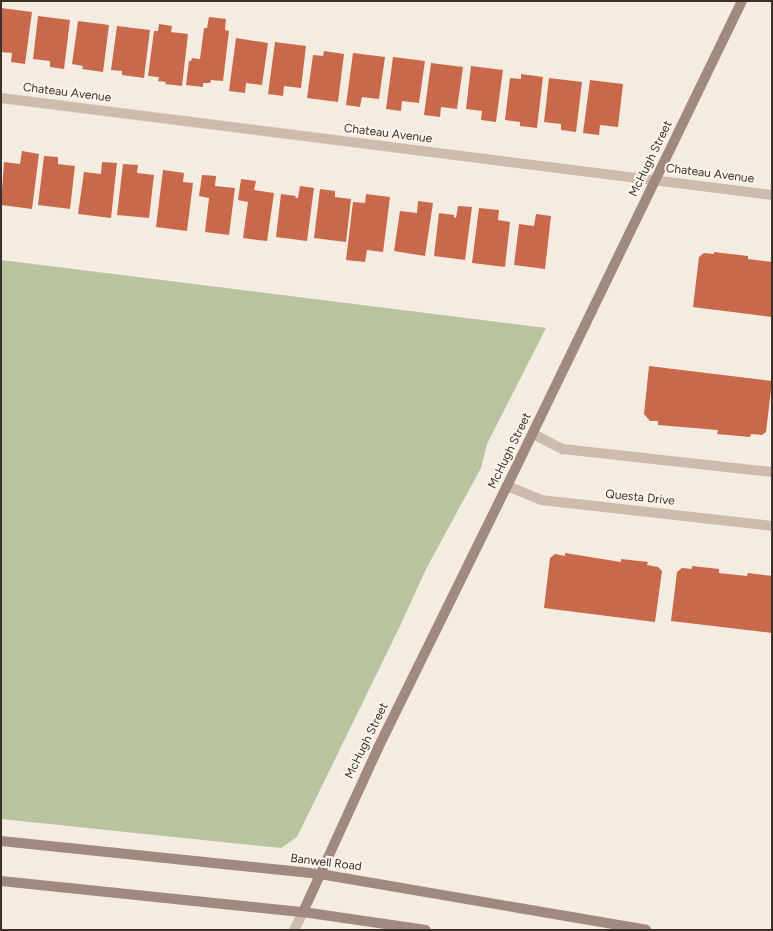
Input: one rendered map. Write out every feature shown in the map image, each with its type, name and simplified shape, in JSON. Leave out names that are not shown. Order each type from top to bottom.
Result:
[{"type":"main road","name":"McHugh Street","points":[[303,912],[378,748],[533,434],[742,1]]},
{"type":"main road","name":"Banwell Road","points":[[1,841],[320,874],[646,930]]},
{"type":"main road","points":[[1,881],[303,912],[426,930]]},
{"type":"street","name":"Chateau Avenue","points":[[1,98],[772,195]]},
{"type":"street","points":[[533,434],[563,449],[772,472]]},
{"type":"street","name":"Questa Drive","points":[[507,486],[541,500],[772,526]]},
{"type":"street","points":[[294,930],[303,912]]},
{"type":"green space","points":[[1,260],[546,328],[487,444],[481,468],[426,569],[400,626],[297,837],[281,848],[1,819]]},
{"type":"building","points":[[1,8],[32,12],[25,64],[11,62],[12,53],[1,52]]},
{"type":"building","points":[[38,16],[70,20],[64,69],[50,67],[50,61],[33,59]]},
{"type":"building","points":[[209,17],[226,19],[225,30],[229,31],[223,81],[211,80],[210,83],[203,83],[203,87],[186,85],[189,61],[191,61],[192,58],[200,59],[204,28],[207,28]]},
{"type":"building","points":[[78,21],[109,25],[103,72],[82,69],[83,66],[72,64]]},
{"type":"building","points":[[159,24],[172,26],[171,32],[188,34],[182,86],[165,84],[166,82],[158,81],[159,77],[148,76],[154,31],[158,31]]},
{"type":"building","points":[[117,26],[150,30],[144,78],[122,75],[122,71],[111,70]]},
{"type":"building","points":[[236,38],[268,43],[262,85],[246,83],[245,93],[229,91]]},
{"type":"building","points":[[275,42],[306,46],[301,88],[284,86],[283,96],[268,94]]},
{"type":"building","points":[[324,51],[344,54],[338,102],[307,98],[313,55],[323,56]]},
{"type":"building","points":[[353,53],[385,57],[379,99],[362,97],[360,107],[346,105]]},
{"type":"building","points":[[393,57],[425,61],[419,103],[402,101],[401,111],[386,109]]},
{"type":"building","points":[[431,63],[463,67],[457,109],[441,107],[440,117],[424,115]]},
{"type":"building","points":[[471,66],[503,70],[496,122],[481,120],[482,111],[466,109]]},
{"type":"building","points":[[521,74],[543,77],[537,128],[520,126],[520,122],[505,120],[510,78],[521,79]]},
{"type":"building","points":[[549,78],[582,82],[576,132],[561,130],[561,124],[544,122]]},
{"type":"building","points":[[590,80],[623,84],[618,127],[600,125],[599,135],[583,133]]},
{"type":"building","points":[[22,151],[39,154],[32,209],[1,205],[4,162],[20,164]]},
{"type":"building","points":[[44,156],[58,157],[58,164],[75,166],[70,209],[38,205]]},
{"type":"building","points":[[102,162],[117,163],[111,218],[78,214],[84,172],[101,174]]},
{"type":"building","points":[[123,164],[138,165],[137,173],[154,175],[149,218],[117,215]]},
{"type":"building","points":[[163,170],[184,173],[183,182],[193,183],[187,231],[156,227]]},
{"type":"building","points":[[202,175],[216,176],[215,186],[235,188],[229,235],[205,232],[209,198],[199,196]]},
{"type":"building","points":[[241,179],[256,181],[254,190],[274,193],[267,241],[243,238],[248,202],[238,200]]},
{"type":"building","points":[[300,186],[314,188],[307,241],[276,237],[281,194],[296,196],[295,198],[298,198]]},
{"type":"building","points":[[320,189],[335,191],[335,197],[351,199],[346,242],[314,238]]},
{"type":"building","points":[[366,194],[390,197],[383,252],[367,250],[365,262],[346,260],[353,202],[365,203]]},
{"type":"building","points":[[418,201],[433,203],[425,256],[394,251],[400,211],[417,213]]},
{"type":"building","points":[[458,206],[472,207],[465,260],[434,256],[439,213],[454,215],[456,218]]},
{"type":"building","points":[[479,208],[499,210],[498,220],[510,222],[505,267],[472,263]]},
{"type":"building","points":[[536,214],[551,216],[545,269],[514,265],[519,224],[534,226]]},
{"type":"building","points":[[714,252],[748,256],[748,259],[772,262],[772,317],[693,307],[699,257],[704,253],[714,254]]},
{"type":"building","points":[[649,366],[772,381],[766,432],[762,435],[751,434],[750,437],[717,434],[718,430],[658,425],[658,421],[650,421],[644,414]]},
{"type":"building","points":[[565,553],[621,562],[621,559],[648,562],[647,565],[658,567],[662,571],[655,622],[544,608],[550,558],[555,554],[565,556]]},
{"type":"building","points":[[692,566],[719,569],[719,573],[747,576],[748,573],[772,576],[772,633],[671,621],[677,572],[682,568],[692,569]]}]
